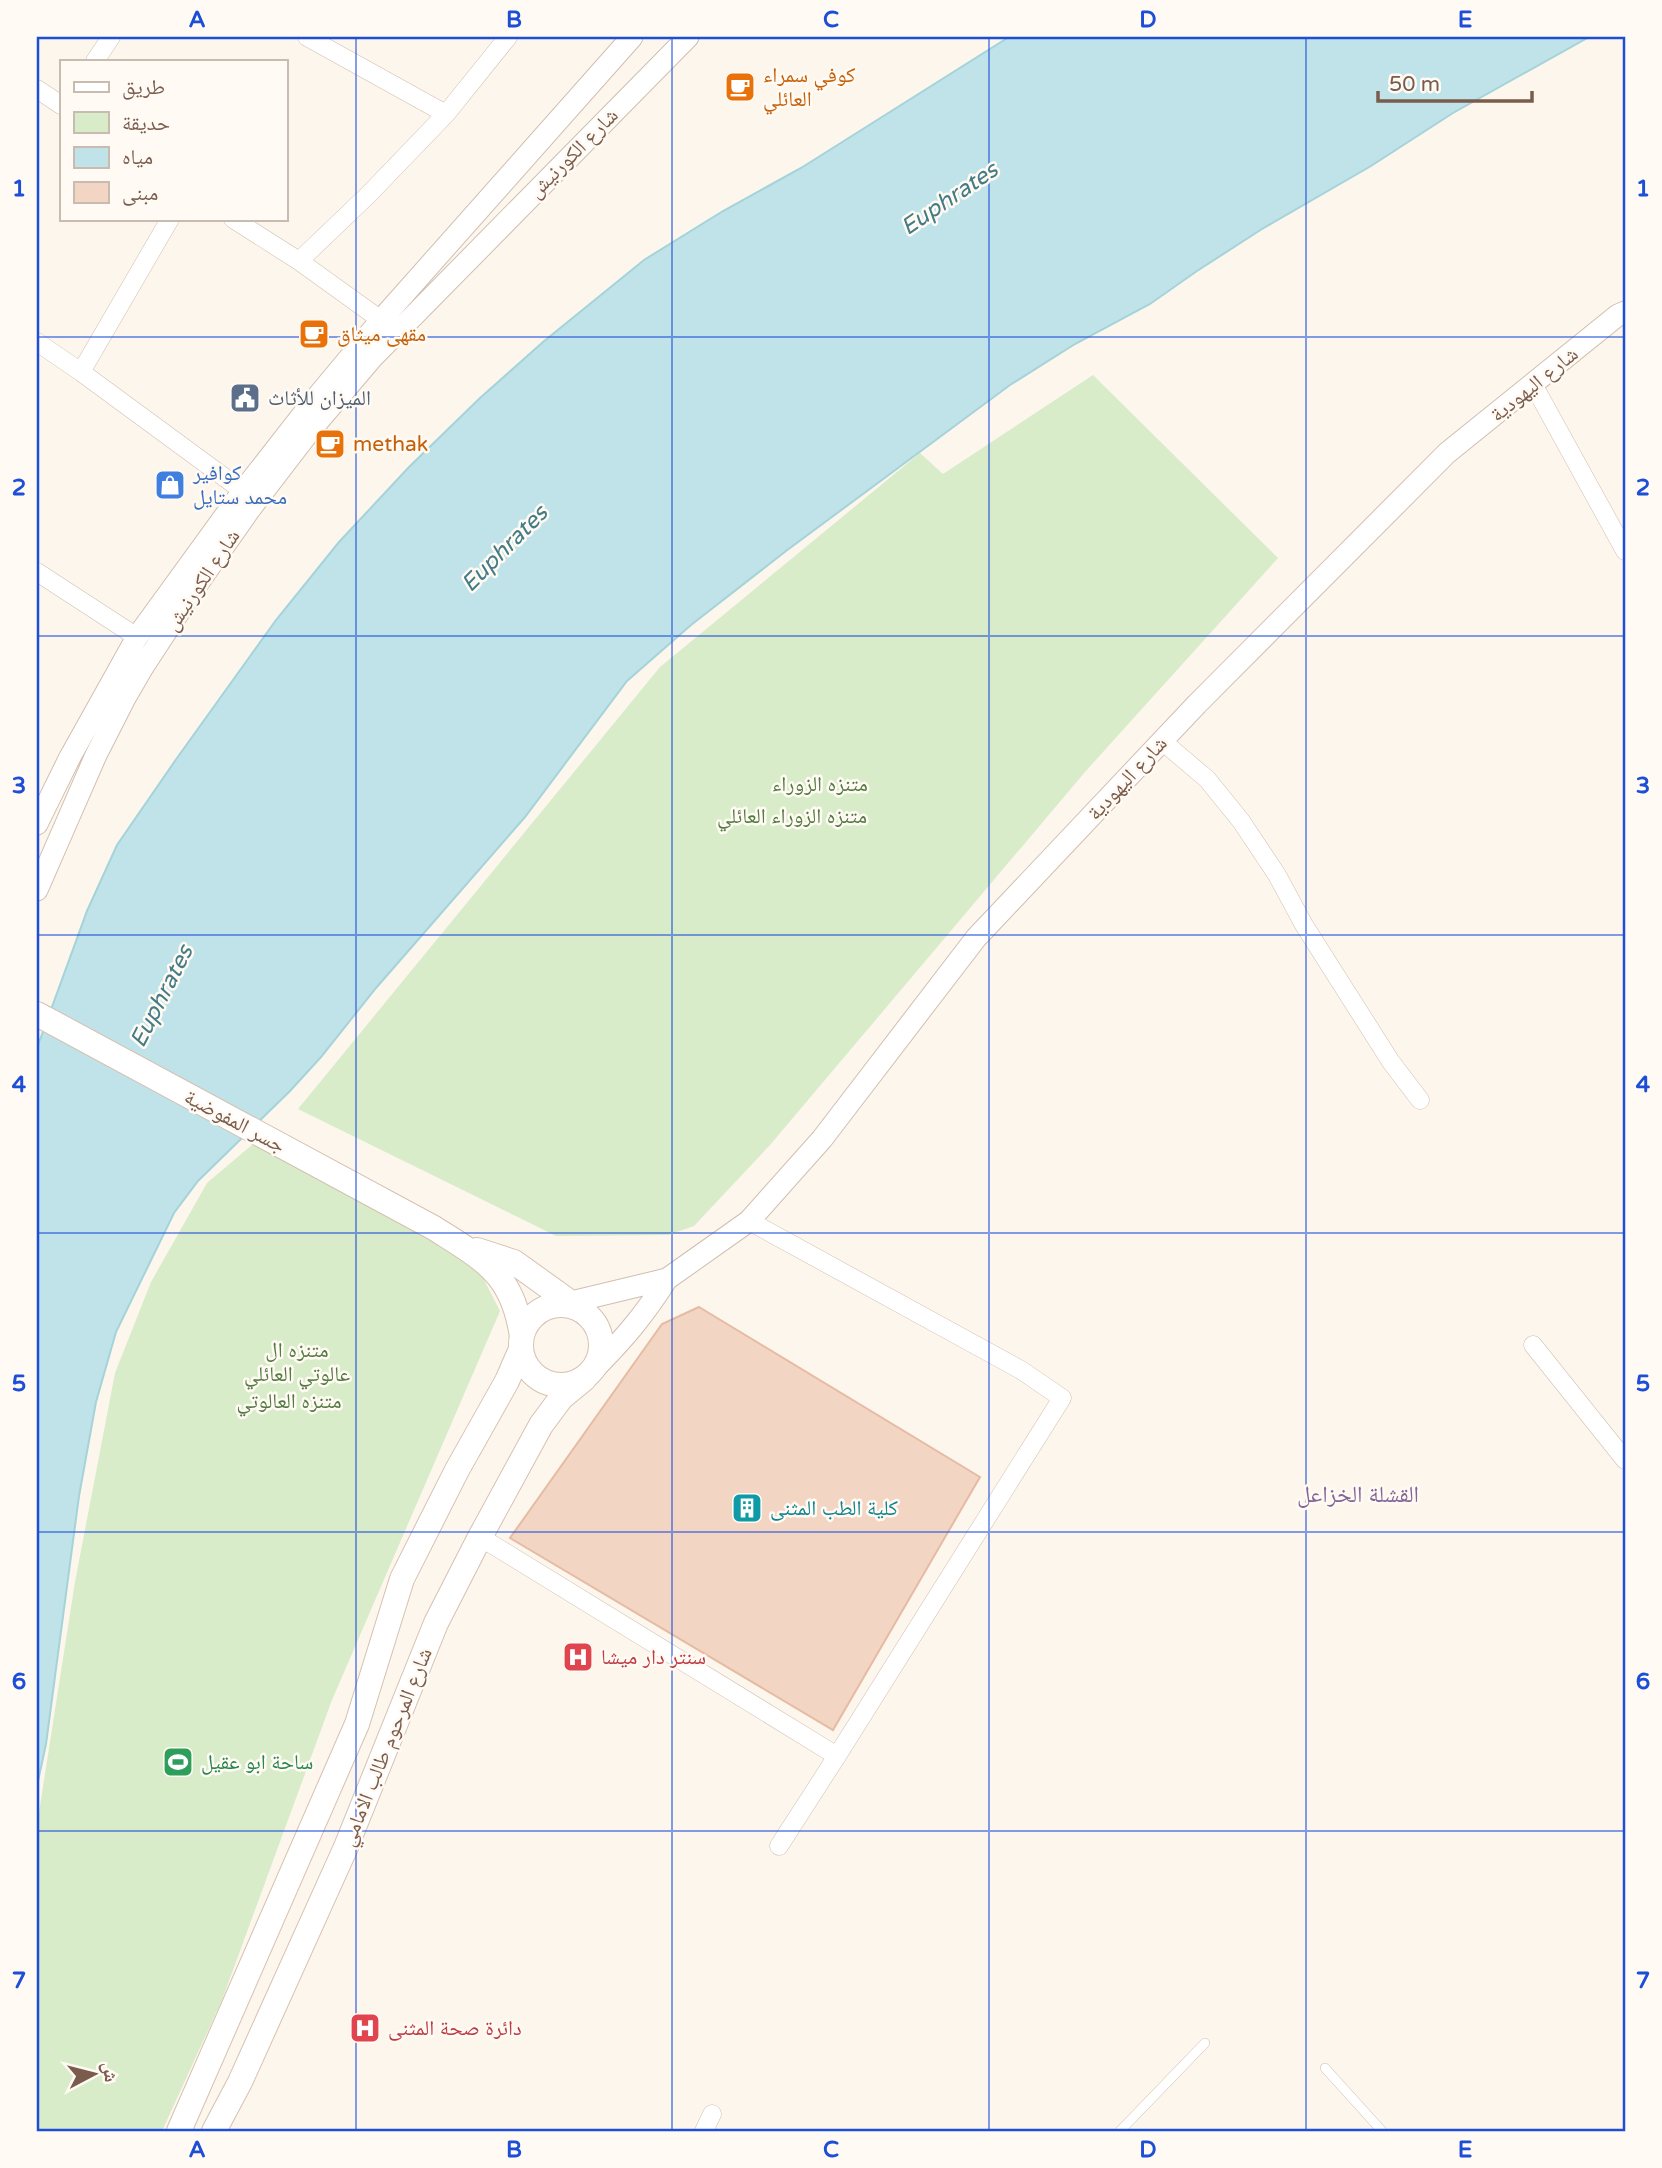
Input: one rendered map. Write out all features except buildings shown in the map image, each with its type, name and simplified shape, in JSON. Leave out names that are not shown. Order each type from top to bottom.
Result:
[{"type":"main road","name":"جسر المفوضية","points":[[37,1014],[460,1244]]},
{"type":"main road","points":[[460,1244],[514,1262],[570,1306],[593,1320],[602,1344],[600,1357],[589,1374],[572,1385],[558,1386],[544,1382],[533,1374],[525,1363],[516,1307],[503,1280],[490,1265],[460,1244]]},
{"type":"main road","points":[[522,1343],[526,1325],[534,1315],[544,1309],[570,1306]]},
{"type":"main road","name":"شارع المرحوم طالب الامامي","points":[[185,2125],[357,1724],[402,1579],[457,1470],[507,1381],[522,1343]]},
{"type":"main road","name":"شارع المرحوم طالب الامامي","points":[[219,2127],[346,1847],[436,1623],[541,1425],[561,1398],[589,1374]]},
{"type":"street","points":[[96,60],[111,37]]},
{"type":"street","points":[[307,37],[446,114]]},
{"type":"street","points":[[299,261],[369,194],[446,114],[508,37]]},
{"type":"street","name":"شارع الكورنيش","points":[[37,824],[70,757],[137,637],[243,491],[381,320],[632,37]]},
{"type":"street","name":"شارع الكورنيش","points":[[37,890],[96,755],[125,698],[194,589],[250,509],[309,432],[372,358],[688,37]]},
{"type":"street","points":[[38,93],[60,104]]},
{"type":"street","points":[[504,182],[526,201]]},
{"type":"street","points":[[81,372],[169,220]]},
{"type":"street","points":[[235,220],[299,261],[381,320]]},
{"type":"street","name":"شارع اليهودية","points":[[667,1279],[749,1221],[822,1139],[976,938],[1162,741],[1447,453],[1625,312]]},
{"type":"street","points":[[37,342],[243,491]]},
{"type":"street","points":[[1533,384],[1625,551]]},
{"type":"street","points":[[37,572],[137,637]]},
{"type":"street","points":[[1162,741],[1207,779],[1241,821],[1391,1062],[1420,1100]]},
{"type":"street","points":[[749,1221],[1021,1370],[1062,1398],[779,1846]]},
{"type":"street","points":[[570,1306],[667,1279]]},
{"type":"street","points":[[589,1374],[647,1312],[667,1279]]},
{"type":"street","points":[[1533,1345],[1625,1460]]},
{"type":"street","points":[[480,1537],[837,1756]]},
{"type":"street","points":[[704,2131],[712,2114]]},
{"type":"lane","points":[[1121,2131],[1205,2043]]},
{"type":"lane","points":[[1325,2068],[1382,2131]]},
{"type":"green space","name":"متنزه الزوراء العائلي","points":[[1093,375],[1278,558],[1085,772],[770,1145],[694,1226],[668,1235],[556,1236],[298,1109],[660,667],[920,453],[943,474]]},
{"type":"green space","name":"متنزه العالوتي","points":[[253,1144],[473,1258],[500,1311],[332,1700],[222,2000],[162,2131],[37,2131],[37,1825],[75,1582],[115,1373],[151,1282],[207,1183]]},
{"type":"water","name":"Euphrates","points":[[1009,37],[1589,37],[1453,113],[1371,166],[1262,229],[1150,304],[1075,344],[1010,385],[786,551],[691,625],[627,681],[525,817],[376,988],[321,1057],[198,1181],[174,1213],[116,1332],[96,1402],[79,1496],[46,1744],[37,1786],[37,1048],[87,911],[117,845],[276,620],[339,542],[409,467],[480,398],[543,342],[644,260],[723,211],[801,168]]},
{"type":"place","name":"كوفي سمراء العائلي","points":[[740,87]]},
{"type":"place","name":"مقهى ميثاق","points":[[314,334]]},
{"type":"place","name":"الميزان للأثاث","points":[[245,398]]},
{"type":"place","name":"methak","points":[[330,444]]},
{"type":"place","name":"كوافير محمد ستايل","points":[[170,485]]},
{"type":"place","name":"كلية الطب المثنى","points":[[747,1508]]},
{"type":"place","name":"سنتر دار ميشا","points":[[578,1657]]},
{"type":"place","name":"ساحة ابو عقيل","points":[[178,1762]]},
{"type":"place","name":"دائرة صحة المثنى","points":[[365,2028]]},
{"type":"district","name":"القشلة الخزاعل","points":[[1358,1494]]},
{"type":"park label","name":"متنزه الزوراء","points":[[820,784]]},
{"type":"park label","name":"متنزه ال عالوتي العائلي","points":[[297,1362]]}]
